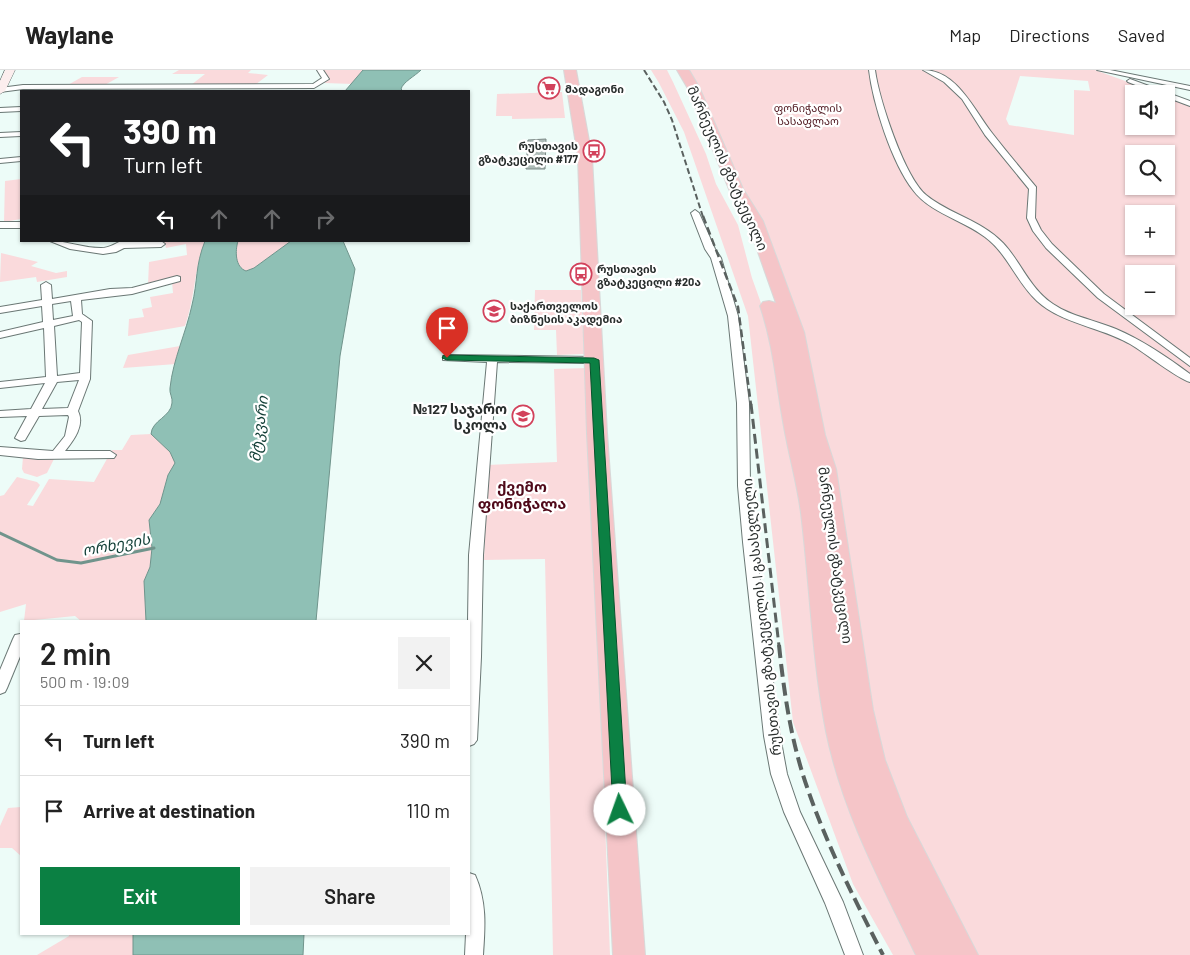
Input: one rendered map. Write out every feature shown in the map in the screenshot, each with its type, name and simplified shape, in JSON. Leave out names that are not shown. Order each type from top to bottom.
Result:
[{"type":"highway","points":[[570,70],[585,157],[594,360],[629,955]]},
{"type":"highway","name":"მარნეულის გზატკეცილი","points":[[683,80],[727,194],[746,230],[756,269],[783,348],[793,420],[808,484],[832,686],[848,764],[876,839],[932,955]]},
{"type":"highway","name":"მარნეულის გზატკეცილი","points":[[683,80],[736,189],[755,221],[795,332],[815,435],[826,469],[858,710],[871,760],[892,820],[962,955]]},
{"type":"street","points":[[0,91],[10,70]]},
{"type":"street","points":[[0,91],[23,87],[314,86],[326,78],[320,70]]},
{"type":"street","points":[[872,70],[885,123],[911,182],[920,194],[978,227],[999,245],[1035,295],[1050,306],[1082,321],[1110,330],[1147,349],[1190,379]]},
{"type":"street","points":[[926,70],[946,81],[965,98],[988,133],[1024,176],[1033,189],[1031,218],[1037,231],[1049,246],[1101,296],[1190,363]]},
{"type":"street","points":[[1099,70],[1190,88]]},
{"type":"street","points":[[1099,70],[1141,85]]},
{"type":"street","points":[[1175,98],[1190,104]]},
{"type":"street","points":[[0,110],[20,109]]},
{"type":"street","points":[[0,135],[20,134]]},
{"type":"street","points":[[0,161],[20,159]]},
{"type":"street","name":"რუსთავის გზატკეცილის I გასასვლელი","points":[[695,213],[710,249],[716,258],[733,316],[743,404],[744,486],[749,542],[772,736],[779,774],[792,812],[834,902],[854,955]]},
{"type":"street","points":[[0,225],[19,223]]},
{"type":"street","points":[[57,242],[83,250],[110,249],[124,243],[161,244]]},
{"type":"street","points":[[0,310],[141,289],[177,279]]},
{"type":"street","points":[[21,438],[50,387],[52,379],[46,285]]},
{"type":"street","points":[[57,454],[71,436],[75,417],[72,411],[85,376],[87,321],[77,315],[76,298]]},
{"type":"street","points":[[0,335],[80,317]]},
{"type":"street","points":[[447,358],[594,360]]},
{"type":"street","points":[[470,714],[476,555],[492,358]]},
{"type":"street","points":[[0,385],[85,376]]},
{"type":"street","points":[[0,414],[72,411]]},
{"type":"street","points":[[0,451],[110,455]]},
{"type":"street","points":[[0,688],[20,639]]},
{"type":"street","points":[[470,885],[477,912],[474,955]]},
{"type":"green space","points":[[179,70],[251,70],[248,73],[268,75],[255,85],[191,85],[205,74],[172,74]]},
{"type":"green space","points":[[322,70],[363,70],[353,84],[324,83],[327,80]]},
{"type":"green space","points":[[651,70],[667,70],[706,154],[716,184],[738,225],[752,278],[772,334],[807,545],[816,652],[830,748],[860,834],[919,955],[893,955],[853,884],[793,722],[748,316],[684,132]]},
{"type":"green space","name":"ფონიჭალის სასაფლაო","points":[[686,70],[1095,70],[1136,85],[1125,85],[1125,135],[1175,135],[1175,100],[1190,106],[1190,955],[972,955],[890,798],[863,695],[849,550],[804,351]],"holes":[[[1020,76],[1088,81],[1090,91],[1074,90],[1074,135],[1009,125],[1006,119]]]},
{"type":"green space","points":[[82,77],[119,77],[103,86],[66,86]]},
{"type":"green space","points":[[562,92],[565,118],[512,119],[512,116],[496,116],[497,94]]},
{"type":"green space","points":[[20,179],[20,219],[4,222],[5,181]]},
{"type":"green space","points":[[151,242],[205,242],[185,326],[128,336],[129,319],[144,317],[142,309],[152,307],[150,297],[173,293],[172,282],[148,285],[149,262],[187,255],[186,244],[166,248],[165,244],[148,244]]},
{"type":"green space","points":[[238,242],[290,242],[254,268],[246,271],[242,269],[238,262],[236,249]]},
{"type":"green space","points":[[1,253],[38,262],[31,266],[56,273],[67,271],[67,277],[37,282],[36,277],[0,282]]},
{"type":"green space","points":[[535,290],[581,290],[584,354],[557,355],[556,330],[534,330]]},
{"type":"green space","points":[[180,346],[176,364],[123,368],[128,355]]},
{"type":"green space","points":[[588,368],[610,955],[553,955],[545,559],[484,560],[487,465],[557,462],[554,369]]},
{"type":"green space","points":[[151,434],[170,452],[175,463],[168,475],[160,504],[149,520],[152,548],[150,567],[144,581],[146,620],[80,620],[75,616],[24,620],[26,604],[0,612],[0,496],[4,495],[17,477],[37,482],[40,485],[27,505],[33,506],[49,479],[94,482],[112,450],[122,450],[131,435]]},
{"type":"green space","points":[[23,457],[54,459],[47,473],[37,477],[24,473],[22,469]]},
{"type":"green space","points":[[20,807],[20,855],[12,848],[0,848],[0,826],[8,808]]},
{"type":"green space","points":[[133,935],[133,955],[37,955],[69,936]]},
{"type":"water","points":[[363,70],[421,70],[404,84],[402,90],[346,90]]},
{"type":"water","name":"მტკვარი","points":[[205,242],[238,242],[236,254],[238,262],[242,269],[246,271],[254,268],[290,242],[343,242],[355,269],[340,356],[316,620],[146,620],[144,581],[150,567],[152,548],[149,520],[160,504],[168,475],[175,463],[170,452],[151,434],[155,425],[171,408],[170,390],[172,377],[194,296],[200,258]]},
{"type":"water","points":[[133,935],[304,935],[303,955],[133,955]]},
{"type":"building","points":[[546,139],[545,169],[526,169],[528,140]]},
{"type":"waterway","name":"ორხევის","points":[[0,533],[57,560],[81,563],[154,548]]},
{"type":"railway","points":[[644,70],[664,102],[672,120],[703,217]]},
{"type":"railway","points":[[703,216],[738,307],[751,405]]},
{"type":"railway","points":[[751,404],[779,646]]},
{"type":"railway","points":[[779,645],[789,717],[801,770],[832,852],[883,955]]},
{"type":"place","name":"მადაგონი","points":[[549,88]]},
{"type":"place","name":"რუსთავის გზატკეცილი #177","points":[[594,151]]},
{"type":"place","name":"რუსთავის გზატკეცილი #20ა","points":[[581,274]]},
{"type":"place","name":"საქართველოს ბიზნესის აკადემია","points":[[494,311]]},
{"type":"place","name":"№127 საჯარო სკოლა","points":[[523,416]]},
{"type":"district","name":"ქვემო ფონიჭალა","points":[[522,494]]},
{"type":"route","points":[[447,358],[594,360],[620,810]]}]
